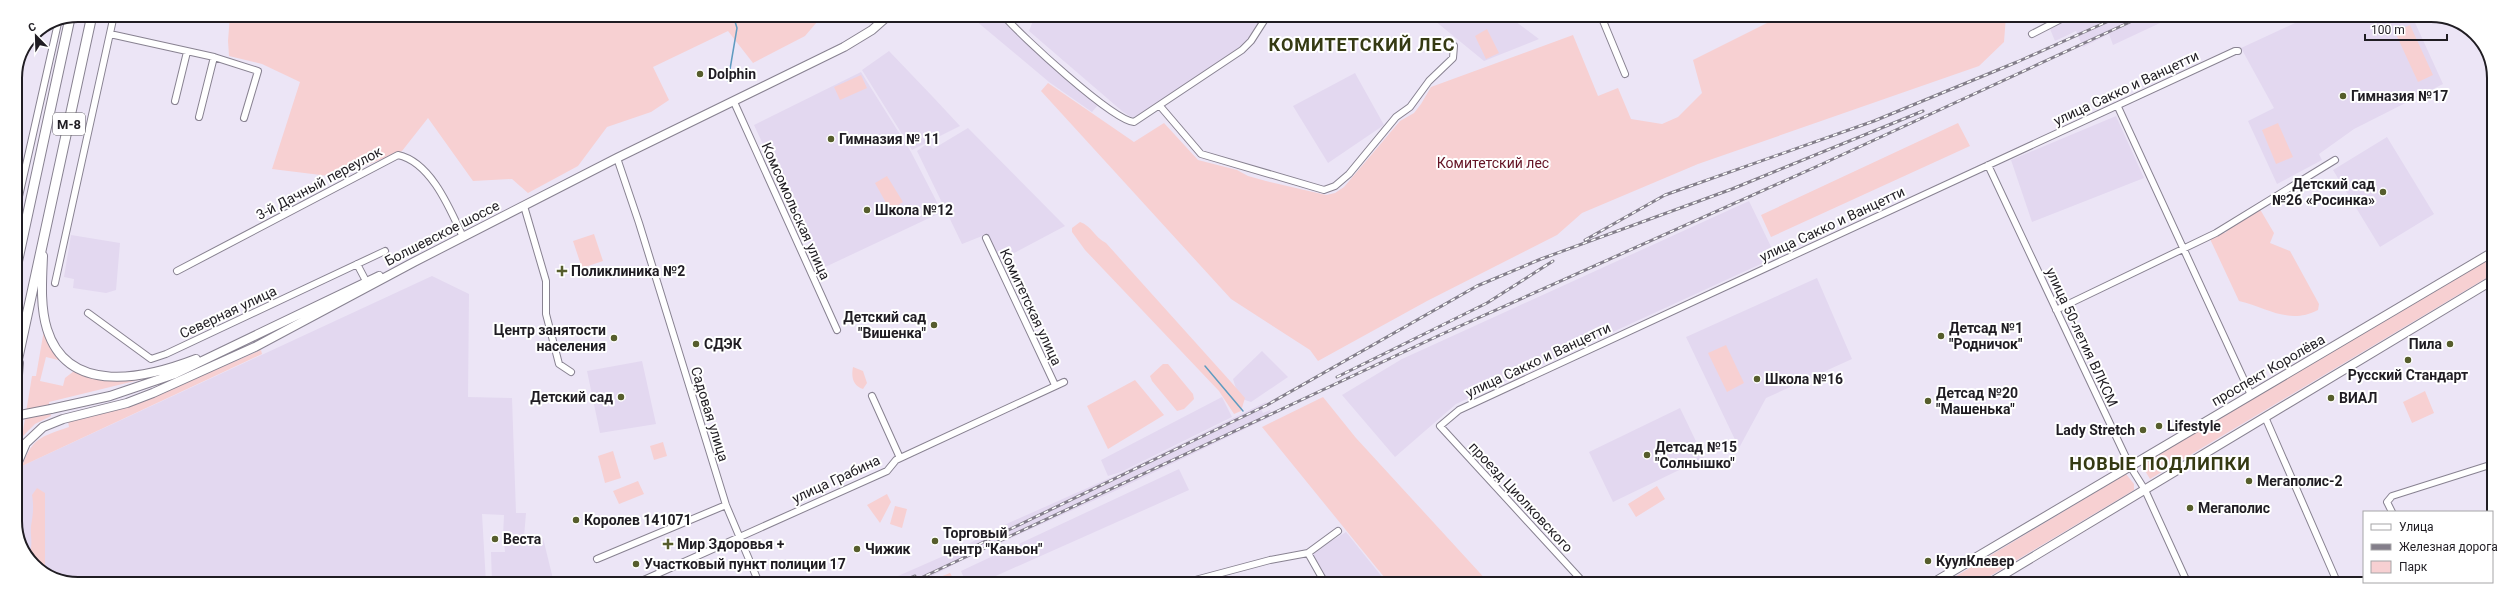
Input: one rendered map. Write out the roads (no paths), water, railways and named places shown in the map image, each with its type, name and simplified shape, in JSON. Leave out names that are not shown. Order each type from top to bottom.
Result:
[{"type":"highway","name":"М-8","points":[[22,342],[44,233],[90,22]]},
{"type":"highway","name":"М-8","points":[[22,241],[69,23]]},
{"type":"main road","name":"Болшевское шоссе","points":[[22,452],[26,443],[43,427],[63,419],[127,402],[204,370],[306,321],[414,262],[617,158],[844,47],[872,30],[881,22]]},
{"type":"main road","points":[[44,233],[42,282],[47,328],[62,354],[70,363],[82,370],[104,377],[145,374],[193,360],[240,342]]},
{"type":"main road","name":"проспект Королёва","points":[[1943,577],[2487,256]]},
{"type":"main road","points":[[22,415],[52,410],[110,396],[143,386],[193,366],[366,281],[414,262]]},
{"type":"main road","points":[[2000,577],[2487,284]]},
{"type":"street","points":[[55,283],[113,22]]},
{"type":"street","points":[[1010,22],[1123,120],[1137,122],[1242,50],[1251,41],[1263,22]]},
{"type":"street","points":[[1603,22],[1625,74]]},
{"type":"street","points":[[2032,34],[2055,22]]},
{"type":"street","points":[[22,183],[57,26]]},
{"type":"street","points":[[110,34],[214,57],[258,71],[244,118]]},
{"type":"street","points":[[1160,106],[1200,154],[1324,190],[1336,186],[1349,174],[1396,117],[1410,107],[1429,81],[1453,58],[1454,46]]},
{"type":"street","name":"улица Сакко и Ванцетти","points":[[1440,426],[1459,410],[1988,165],[2118,107],[2235,51],[2238,51]]},
{"type":"street","points":[[175,101],[187,52]]},
{"type":"street","points":[[200,117],[214,57]]},
{"type":"street","name":"Комсомольская улица","points":[[734,102],[837,330]]},
{"type":"street","points":[[2118,107],[2251,395]]},
{"type":"street","name":"3-й Дачный переулок","points":[[177,272],[398,155],[406,156],[428,175],[443,195],[463,237]]},
{"type":"street","name":"Садовая улица","points":[[617,158],[648,252],[726,506],[756,577]]},
{"type":"street","points":[[2056,310],[2216,233],[2335,160]]},
{"type":"street","name":"улица 50-летия ВЛКСМ","points":[[1988,165],[2130,466],[2145,490],[2185,577]]},
{"type":"street","points":[[524,206],[546,281],[546,314],[559,364],[571,372]]},
{"type":"street","name":"Комитетская улица","points":[[986,238],[1055,385]]},
{"type":"street","name":"Северная улица","points":[[88,313],[151,359],[166,354],[385,251]]},
{"type":"street","points":[[357,264],[366,281]]},
{"type":"street","name":"улица Грабина","points":[[651,577],[887,471],[900,458],[1064,382]]},
{"type":"street","points":[[872,396],[900,458]]},
{"type":"street","points":[[2265,417],[2335,577]]},
{"type":"street","name":"проезд Циолковского","points":[[1440,426],[1579,577]]},
{"type":"street","points":[[2392,511],[2387,502],[2392,496],[2487,466]]},
{"type":"street","points":[[598,559],[726,506]]},
{"type":"street","points":[[1206,577],[1270,560],[1308,553],[1338,531]]},
{"type":"street","points":[[1308,553],[1322,577]]},
{"type":"waterway","points":[[728,81],[737,28],[735,22]]},
{"type":"waterway","points":[[1205,366],[1243,411]]},
{"type":"railway","points":[[1585,240],[1665,195],[1874,121],[2017,62],[2107,22]]},
{"type":"railway","points":[[923,577],[1440,335],[1820,165],[2130,22]]},
{"type":"railway","points":[[963,552],[1267,405],[1477,286],[1541,259],[1732,189],[1923,111]]},
{"type":"railway","points":[[1337,377],[1487,303],[1553,261]]},
{"type":"place","name":"Dolphin","points":[[700,74]]},
{"type":"place","name":"Гимназия №17","points":[[2343,96]]},
{"type":"place","name":"Гимназия № 11","points":[[831,139]]},
{"type":"place","name":"Детский сад №26 «Росинка»","points":[[2383,192]]},
{"type":"place","name":"Школа №12","points":[[867,210]]},
{"type":"place","name":"Поликлиника №2","points":[[562,271]]},
{"type":"place","name":"Детский сад \"Вишенка\"","points":[[934,325]]},
{"type":"place","name":"Детсад №1 \"Родничок\"","points":[[1941,336]]},
{"type":"place","name":"Центр занятости населения","points":[[614,338]]},
{"type":"place","name":"СДЭК","points":[[696,344]]},
{"type":"place","name":"Пила","points":[[2450,344]]},
{"type":"place","name":"Русский Стандарт","points":[[2408,360]]},
{"type":"place","name":"Школа №16","points":[[1757,379]]},
{"type":"place","name":"Детский сад","points":[[621,397]]},
{"type":"place","name":"ВИАЛ","points":[[2331,398]]},
{"type":"place","name":"Детсад №20 \"Машенька\"","points":[[1928,401]]},
{"type":"place","name":"Lifestyle","points":[[2159,426]]},
{"type":"place","name":"Lady Stretch","points":[[2143,430]]},
{"type":"place","name":"Детсад №15 \"Солнышко\"","points":[[1647,455]]},
{"type":"place","name":"Мегаполис-2","points":[[2249,481]]},
{"type":"place","name":"Мегаполис","points":[[2190,508]]},
{"type":"place","name":"Королев 141071","points":[[576,520]]},
{"type":"place","name":"Веста","points":[[495,539]]},
{"type":"place","name":"Торговый центр \"Каньон\"","points":[[935,541]]},
{"type":"place","name":"Мир Здоровья +","points":[[668,544]]},
{"type":"place","name":"Чижик","points":[[857,549]]},
{"type":"place","name":"КуулКлевер","points":[[1928,561]]},
{"type":"place","name":"Участковый пункт полиции 17","points":[[636,564]]},
{"type":"district","name":"КОМИТЕТСКИЙ ЛЕС","points":[[1362,45]]},
{"type":"district","name":"НОВЫЕ ПОДЛИПКИ","points":[[2160,464]]},
{"type":"park label","name":"Комитетский лес","points":[[1493,163]]}]
